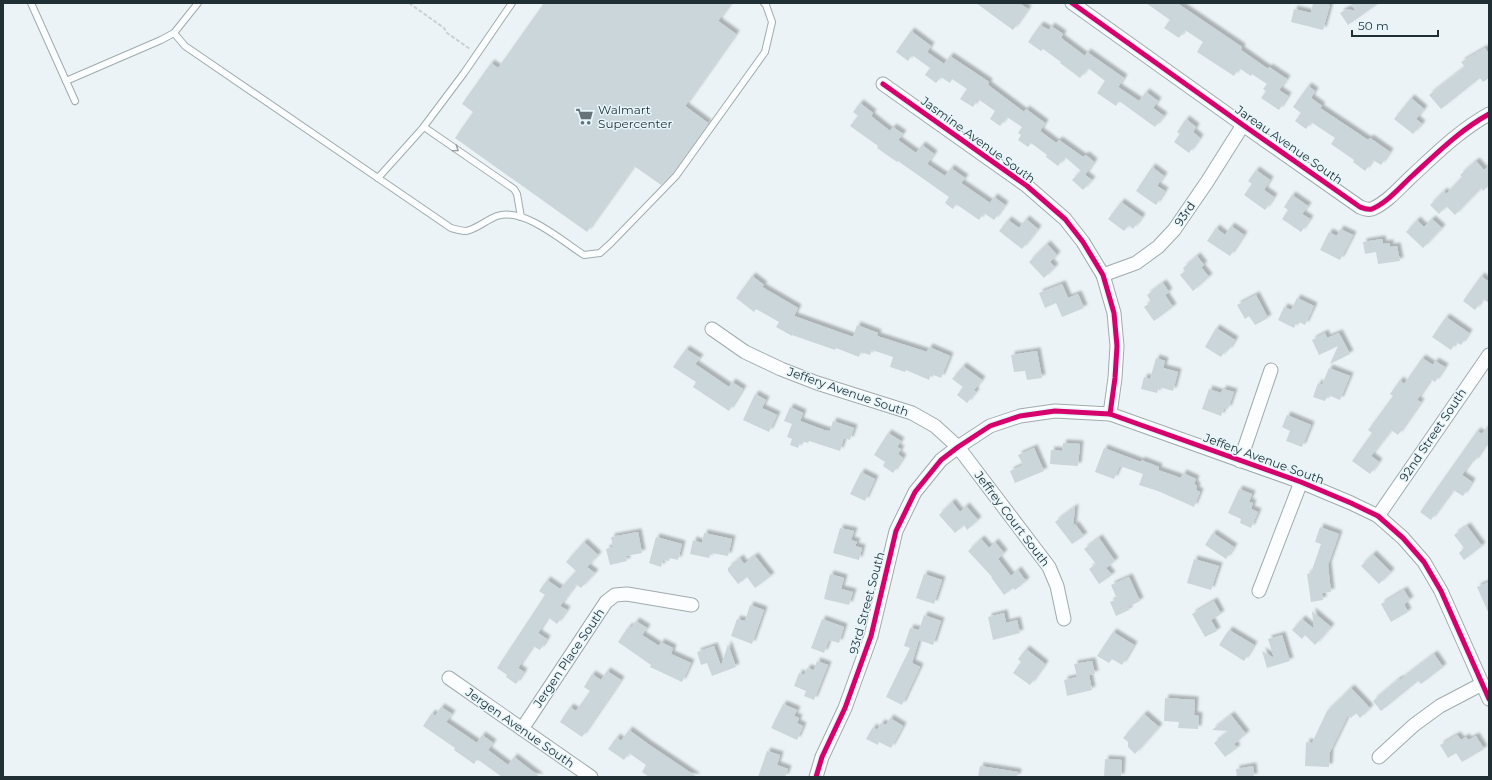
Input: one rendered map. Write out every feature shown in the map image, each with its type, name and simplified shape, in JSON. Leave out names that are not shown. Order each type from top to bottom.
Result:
[{"type":"street","name":"Jareau Avenue South","points":[[1072,3],[1243,125],[1360,207],[1367,210],[1387,199],[1451,139],[1476,121],[1489,114]]},
{"type":"street","name":"Jasmine Avenue South","points":[[883,84],[1027,186],[1065,218],[1090,253],[1104,275],[1114,313],[1117,346],[1115,378],[1110,414]]},
{"type":"street","name":"93rd","points":[[1104,275],[1136,263],[1158,247],[1174,230],[1207,182],[1243,125]]},
{"type":"street","name":"Jeffery Avenue South","points":[[712,329],[745,352],[781,369],[817,383],[912,413],[935,426],[958,447],[990,426],[1020,416],[1055,411],[1110,414],[1301,482],[1378,516],[1403,538],[1424,562],[1441,591],[1489,700]]},
{"type":"street","name":"92nd Street South","points":[[1378,516],[1489,355]]},
{"type":"street","points":[[1240,461],[1271,370]]},
{"type":"street","name":"Jeffrey Court South","points":[[958,447],[1049,567],[1057,586],[1064,619]]},
{"type":"street","name":"93rd Street South","points":[[816,777],[822,757],[845,708],[872,636],[896,531],[915,492],[941,460],[958,447]]},
{"type":"street","name":"Jeffery Avenue South","points":[[1259,591],[1301,482]]},
{"type":"street","name":"Jergen Place South","points":[[522,728],[606,602],[615,595],[627,594],[692,605]]},
{"type":"street","name":"Jergen Avenue South","points":[[449,678],[591,777]]},
{"type":"street","points":[[1379,757],[1414,726],[1440,706],[1482,684]]},
{"type":"lane","points":[[31,3],[75,101]]},
{"type":"lane","points":[[66,81],[174,33],[198,3]]},
{"type":"lane","points":[[378,178],[424,126],[477,54],[512,3]]},
{"type":"lane","points":[[174,33],[185,46],[451,228],[465,231],[484,224],[497,216],[514,214],[535,223],[584,255],[600,253],[676,176],[765,52],[772,22],[764,3]]},
{"type":"lane","points":[[424,126],[514,189],[517,194],[521,217]]},
{"type":"path","points":[[409,3],[477,54]]},
{"type":"building","name":"Walmart Supercenter","points":[[544,3],[731,3],[718,21],[736,34],[685,106],[708,123],[671,175],[661,185],[634,166],[587,232],[455,138],[473,112],[462,104],[491,63],[498,68]]},
{"type":"building","points":[[976,3],[1019,3],[1028,9],[1013,30]]},
{"type":"building","points":[[1146,3],[1177,3],[1242,47],[1241,50],[1268,69],[1269,67],[1287,79],[1279,90],[1288,96],[1279,110],[1261,98],[1266,91],[1263,89],[1267,84],[1252,74],[1251,76],[1239,68],[1234,76],[1197,52],[1203,42],[1185,30],[1179,38],[1164,28],[1170,20]]},
{"type":"building","points":[[1313,3],[1330,5],[1323,30],[1291,22],[1294,9],[1311,13]]},
{"type":"building","points":[[1350,3],[1379,3],[1348,25],[1340,13],[1347,9],[1356,11]]},
{"type":"building","points":[[1040,25],[1049,30],[1051,26],[1063,34],[1061,38],[1085,56],[1087,52],[1124,78],[1118,87],[1139,101],[1146,92],[1158,101],[1153,108],[1164,116],[1155,127],[1119,101],[1116,106],[1097,93],[1105,81],[1088,68],[1080,78],[1043,49],[1041,51],[1028,42]]},
{"type":"building","points":[[911,31],[931,46],[927,52],[944,64],[950,56],[989,82],[988,85],[1024,112],[1026,109],[1045,123],[1040,131],[1056,143],[1059,140],[1083,157],[1086,155],[1094,162],[1085,175],[1092,180],[1083,190],[1072,180],[1081,171],[1065,157],[1058,166],[1046,157],[1047,155],[1031,143],[1028,147],[1018,140],[1021,135],[1018,133],[1022,127],[1007,117],[1000,126],[990,119],[995,111],[978,99],[973,107],[960,99],[967,89],[952,79],[950,83],[941,77],[936,83],[925,75],[930,68],[912,55],[908,61],[896,52]]},
{"type":"building","points":[[1485,48],[1489,54],[1489,78],[1483,82],[1480,78],[1441,109],[1429,95],[1465,67],[1461,62]]},
{"type":"building","points":[[1308,86],[1315,91],[1311,98],[1322,106],[1320,108],[1368,140],[1370,138],[1390,152],[1381,165],[1373,160],[1365,171],[1353,162],[1354,160],[1331,144],[1335,138],[1311,122],[1306,129],[1295,121],[1301,113],[1293,107]]},
{"type":"building","points":[[1411,98],[1424,109],[1416,119],[1422,124],[1413,134],[1394,119]]},
{"type":"building","points":[[860,103],[873,113],[871,116],[890,131],[893,127],[903,134],[898,140],[916,153],[922,145],[934,154],[927,164],[945,176],[951,168],[965,178],[961,183],[990,203],[994,197],[1005,205],[994,220],[984,213],[979,220],[956,204],[953,209],[945,203],[949,197],[877,148],[878,146],[850,126],[858,116],[853,112]]},
{"type":"building","points":[[1186,119],[1196,127],[1193,132],[1200,138],[1189,153],[1174,142],[1180,134],[1177,132]]},
{"type":"building","points":[[1476,161],[1484,170],[1489,165],[1489,185],[1483,191],[1481,188],[1455,215],[1446,206],[1439,214],[1430,205],[1444,191],[1446,194],[1462,177],[1460,175]]},
{"type":"building","points":[[1152,167],[1164,176],[1157,186],[1165,191],[1156,205],[1136,191]]},
{"type":"building","points":[[1256,170],[1270,180],[1264,190],[1274,197],[1265,210],[1244,195],[1252,184],[1248,181]]},
{"type":"building","points":[[1292,195],[1308,206],[1302,214],[1310,219],[1301,232],[1282,219],[1288,210],[1284,207]]},
{"type":"building","points":[[1121,202],[1142,217],[1133,229],[1129,225],[1124,231],[1108,219]]},
{"type":"building","points":[[1026,219],[1038,229],[1022,249],[999,231],[1008,220],[1019,228]]},
{"type":"building","points":[[1432,219],[1442,228],[1423,248],[1406,232],[1417,220],[1424,227]]},
{"type":"building","points":[[1231,226],[1244,235],[1230,256],[1207,241],[1216,228],[1225,235]]},
{"type":"building","points":[[1340,229],[1353,235],[1340,260],[1320,250],[1329,232],[1337,236]]},
{"type":"building","points":[[1382,239],[1383,244],[1390,243],[1390,247],[1397,246],[1400,261],[1378,264],[1376,252],[1365,254],[1363,242]]},
{"type":"building","points":[[1047,244],[1057,255],[1050,262],[1055,267],[1044,278],[1029,262]]},
{"type":"building","points":[[1197,256],[1204,265],[1201,267],[1209,277],[1193,291],[1180,275],[1185,271],[1183,268]]},
{"type":"building","points":[[752,276],[764,285],[762,287],[798,308],[794,316],[853,337],[857,325],[878,333],[877,336],[927,352],[929,347],[950,356],[941,378],[931,374],[929,380],[906,370],[905,372],[890,367],[893,357],[872,350],[870,355],[861,352],[859,357],[836,348],[835,350],[792,336],[776,327],[779,322],[756,309],[754,312],[736,298]]},
{"type":"building","points":[[1481,276],[1489,282],[1489,303],[1483,299],[1475,310],[1463,301]]},
{"type":"building","points":[[1163,283],[1169,292],[1165,295],[1173,307],[1154,321],[1144,307],[1151,302],[1147,295]]},
{"type":"building","points":[[1062,284],[1068,298],[1078,294],[1084,308],[1062,317],[1056,303],[1045,308],[1039,293]]},
{"type":"building","points":[[1256,295],[1268,318],[1255,325],[1249,316],[1245,319],[1237,305]]},
{"type":"building","points":[[1297,298],[1314,306],[1305,325],[1297,321],[1294,328],[1278,320],[1284,307],[1291,310]]},
{"type":"building","points":[[1446,317],[1469,333],[1461,345],[1456,342],[1451,350],[1432,337]]},
{"type":"building","points":[[1216,328],[1235,340],[1228,351],[1226,350],[1221,357],[1205,347]]},
{"type":"building","points":[[1325,333],[1327,338],[1339,333],[1350,354],[1330,364],[1338,346],[1319,355],[1312,340]]},
{"type":"building","points":[[686,349],[700,358],[695,364],[729,387],[732,382],[743,389],[729,411],[693,387],[696,382],[673,367]]},
{"type":"building","points":[[1037,351],[1042,378],[1027,380],[1025,371],[1014,372],[1011,355]]},
{"type":"building","points":[[1156,358],[1165,361],[1163,368],[1178,372],[1173,391],[1159,387],[1157,393],[1141,389],[1144,377],[1150,379]]},
{"type":"building","points":[[1422,358],[1433,365],[1435,361],[1445,367],[1435,382],[1431,379],[1417,400],[1421,402],[1398,435],[1391,430],[1371,456],[1379,462],[1370,474],[1352,461],[1372,433],[1368,430],[1393,396],[1390,394],[1400,380],[1404,384]]},
{"type":"building","points":[[963,366],[982,380],[974,390],[976,392],[967,403],[957,395],[963,387],[952,379]]},
{"type":"building","points":[[1329,368],[1350,376],[1340,400],[1328,395],[1325,401],[1313,397],[1318,383],[1322,385]]},
{"type":"building","points":[[1209,389],[1221,393],[1223,389],[1234,392],[1228,409],[1224,408],[1221,416],[1202,409]]},
{"type":"building","points":[[755,394],[766,400],[762,408],[777,415],[769,432],[743,420]]},
{"type":"building","points":[[790,407],[803,413],[800,421],[824,430],[830,431],[833,421],[854,428],[850,440],[844,438],[840,451],[809,441],[808,443],[801,441],[798,448],[790,445],[792,439],[787,437],[792,424],[784,421]]},
{"type":"building","points":[[1287,415],[1311,425],[1302,447],[1286,441],[1290,431],[1282,427]]},
{"type":"building","points":[[1489,424],[1489,440],[1474,462],[1472,460],[1462,475],[1472,482],[1463,496],[1453,490],[1431,520],[1420,512],[1477,431],[1482,434]]},
{"type":"building","points":[[888,433],[901,441],[897,447],[901,449],[898,454],[903,458],[893,473],[883,466],[885,462],[874,455]]},
{"type":"building","points":[[1063,443],[1080,444],[1078,466],[1050,464],[1051,450],[1062,451]]},
{"type":"building","points":[[1034,448],[1044,471],[1015,483],[1010,471],[1023,465],[1018,455]]},
{"type":"building","points":[[1104,448],[1159,467],[1158,470],[1181,478],[1183,473],[1196,479],[1194,484],[1197,486],[1196,490],[1200,492],[1194,507],[1158,491],[1139,485],[1143,474],[1120,466],[1114,479],[1095,472]]},
{"type":"building","points":[[861,472],[875,479],[865,501],[850,494]]},
{"type":"building","points":[[1239,489],[1252,494],[1249,502],[1253,503],[1251,509],[1258,512],[1251,528],[1240,523],[1241,519],[1228,513]]},
{"type":"building","points":[[952,502],[960,512],[966,506],[978,520],[967,530],[964,525],[955,533],[939,515]]},
{"type":"building","points":[[1075,507],[1073,528],[1075,524],[1084,536],[1072,544],[1055,522]]},
{"type":"building","points":[[1467,526],[1482,546],[1464,560],[1459,553],[1464,548],[1454,535]]},
{"type":"building","points":[[1320,527],[1339,534],[1328,565],[1331,592],[1322,593],[1323,600],[1311,602],[1307,574],[1311,573],[1321,544],[1315,542]]},
{"type":"building","points":[[840,528],[854,531],[851,540],[857,542],[855,546],[862,548],[859,560],[833,553]]},
{"type":"building","points":[[638,532],[642,553],[626,556],[627,561],[610,565],[606,549],[613,547],[611,537]]},
{"type":"building","points":[[704,533],[732,539],[728,556],[711,553],[709,558],[690,554],[693,540],[702,543]]},
{"type":"building","points":[[1213,533],[1234,547],[1226,559],[1205,545]]},
{"type":"building","points":[[656,537],[682,544],[678,560],[670,558],[669,561],[663,560],[661,567],[649,563]]},
{"type":"building","points":[[1099,538],[1115,561],[1106,568],[1112,575],[1099,584],[1089,569],[1096,564],[1084,549]]},
{"type":"building","points":[[981,539],[989,548],[995,542],[1004,553],[998,559],[1011,576],[1018,570],[1026,581],[1015,590],[1013,588],[1004,595],[992,577],[968,551]]},
{"type":"building","points":[[584,542],[598,555],[587,567],[595,573],[581,588],[576,584],[560,606],[567,610],[557,624],[548,617],[538,633],[547,639],[540,650],[533,646],[518,668],[524,672],[516,684],[497,668],[545,595],[539,591],[547,580],[560,589],[576,571],[566,562]]},
{"type":"building","points":[[1373,554],[1391,572],[1379,584],[1361,566]]},
{"type":"building","points":[[755,556],[771,576],[755,588],[747,577],[738,584],[728,571],[728,568],[740,558],[744,564]]},
{"type":"building","points":[[1194,559],[1219,566],[1211,590],[1187,583]]},
{"type":"building","points":[[830,574],[844,578],[841,589],[853,592],[849,605],[824,599]]},
{"type":"building","points":[[924,574],[942,580],[934,604],[916,598]]},
{"type":"building","points":[[1129,577],[1140,601],[1128,607],[1129,610],[1116,616],[1110,602],[1117,599],[1111,585]]},
{"type":"building","points":[[1489,582],[1489,614],[1477,587]]},
{"type":"building","points":[[1404,590],[1410,600],[1404,604],[1408,612],[1391,622],[1381,604]]},
{"type":"building","points":[[1214,601],[1221,614],[1211,620],[1217,631],[1205,637],[1192,614]]},
{"type":"building","points":[[750,605],[764,610],[752,644],[731,636],[737,619],[745,621]]},
{"type":"building","points":[[1312,611],[1331,627],[1315,645],[1305,635],[1302,639],[1292,630],[1302,619],[1314,629]]},
{"type":"building","points":[[1004,613],[1006,623],[1017,620],[1020,633],[993,640],[988,617]]},
{"type":"building","points":[[924,615],[941,621],[933,645],[919,640],[912,663],[920,667],[902,705],[886,697],[910,648],[904,646],[910,628],[919,630]]},
{"type":"building","points":[[822,619],[844,627],[839,643],[829,640],[824,653],[811,648]]},
{"type":"building","points":[[636,621],[647,628],[642,635],[659,646],[661,642],[673,648],[671,654],[691,663],[682,682],[650,667],[651,665],[618,642],[629,626],[631,628]]},
{"type":"building","points":[[1229,630],[1254,645],[1244,661],[1219,645]]},
{"type":"building","points":[[1113,632],[1134,645],[1122,665],[1112,659],[1109,663],[1097,656]]},
{"type":"building","points":[[1282,635],[1290,661],[1267,668],[1262,651],[1274,658],[1268,639]]},
{"type":"building","points":[[728,644],[736,667],[712,676],[707,663],[701,665],[697,652],[714,646],[721,666]]},
{"type":"building","points":[[1026,649],[1045,664],[1030,685],[1013,673],[1021,662],[1018,659]]},
{"type":"building","points":[[1434,654],[1443,667],[1421,684],[1418,681],[1381,711],[1373,701],[1399,679],[1400,680]]},
{"type":"building","points":[[817,661],[828,665],[814,700],[804,696],[806,691],[794,686],[799,673],[804,675],[807,668],[814,670]]},
{"type":"building","points":[[1092,661],[1095,674],[1089,675],[1092,690],[1067,696],[1064,680],[1077,677],[1074,664]]},
{"type":"building","points":[[607,671],[621,680],[582,737],[560,722],[570,707],[576,711],[590,691],[584,687],[592,674],[601,680]]},
{"type":"building","points":[[1351,688],[1370,708],[1360,718],[1356,713],[1351,718],[1348,715],[1330,752],[1329,767],[1305,766],[1306,742],[1312,743],[1327,711]]},
{"type":"building","points":[[1165,698],[1195,700],[1194,715],[1199,716],[1198,729],[1178,728],[1179,722],[1164,721]]},
{"type":"building","points":[[783,704],[797,710],[794,716],[799,718],[797,723],[803,726],[797,740],[771,728]]},
{"type":"building","points":[[441,707],[452,714],[446,722],[477,743],[482,735],[493,743],[488,750],[508,765],[514,757],[540,777],[502,777],[477,759],[474,764],[454,750],[455,748],[423,726],[432,713],[435,716]]},
{"type":"building","points":[[1144,714],[1159,727],[1135,754],[1128,747],[1128,742],[1123,738]]},
{"type":"building","points":[[1231,715],[1246,734],[1234,744],[1237,748],[1225,757],[1214,743],[1229,731],[1212,730]]},
{"type":"building","points":[[890,718],[903,726],[891,748],[879,742],[878,745],[866,739],[873,727],[877,730],[881,723],[886,725]]},
{"type":"building","points":[[629,730],[697,777],[649,777],[642,772],[646,765],[629,753],[624,760],[608,749],[617,737],[621,741]]},
{"type":"building","points":[[1457,735],[1461,740],[1466,737],[1468,740],[1476,736],[1484,749],[1462,762],[1456,753],[1448,758],[1440,745]]},
{"type":"building","points":[[767,751],[780,755],[777,765],[788,769],[785,777],[758,777]]},
{"type":"building","points":[[1105,759],[1122,760],[1121,777],[1104,777]]},
{"type":"building","points":[[980,766],[1018,772],[1017,777],[978,777]]},
{"type":"building","points":[[1253,766],[1254,777],[1237,777],[1236,769]]},
{"type":"cycle path","points":[[1072,3],[1243,125],[1365,209],[1372,209],[1378,206],[1394,194],[1449,142],[1468,127],[1489,114]]},
{"type":"cycle path","points":[[883,84],[1027,186],[1065,219],[1083,242],[1103,275],[1114,313],[1117,346],[1115,378],[1110,414]]},
{"type":"cycle path","points":[[816,777],[822,757],[845,708],[871,636],[896,531],[915,492],[941,460],[990,426],[1020,416],[1055,411],[1110,414],[1301,482],[1378,516],[1403,538],[1424,562],[1441,591],[1489,699]]},
{"type":"place","name":"Walmart Supercenter","points":[[585,117]]}]
